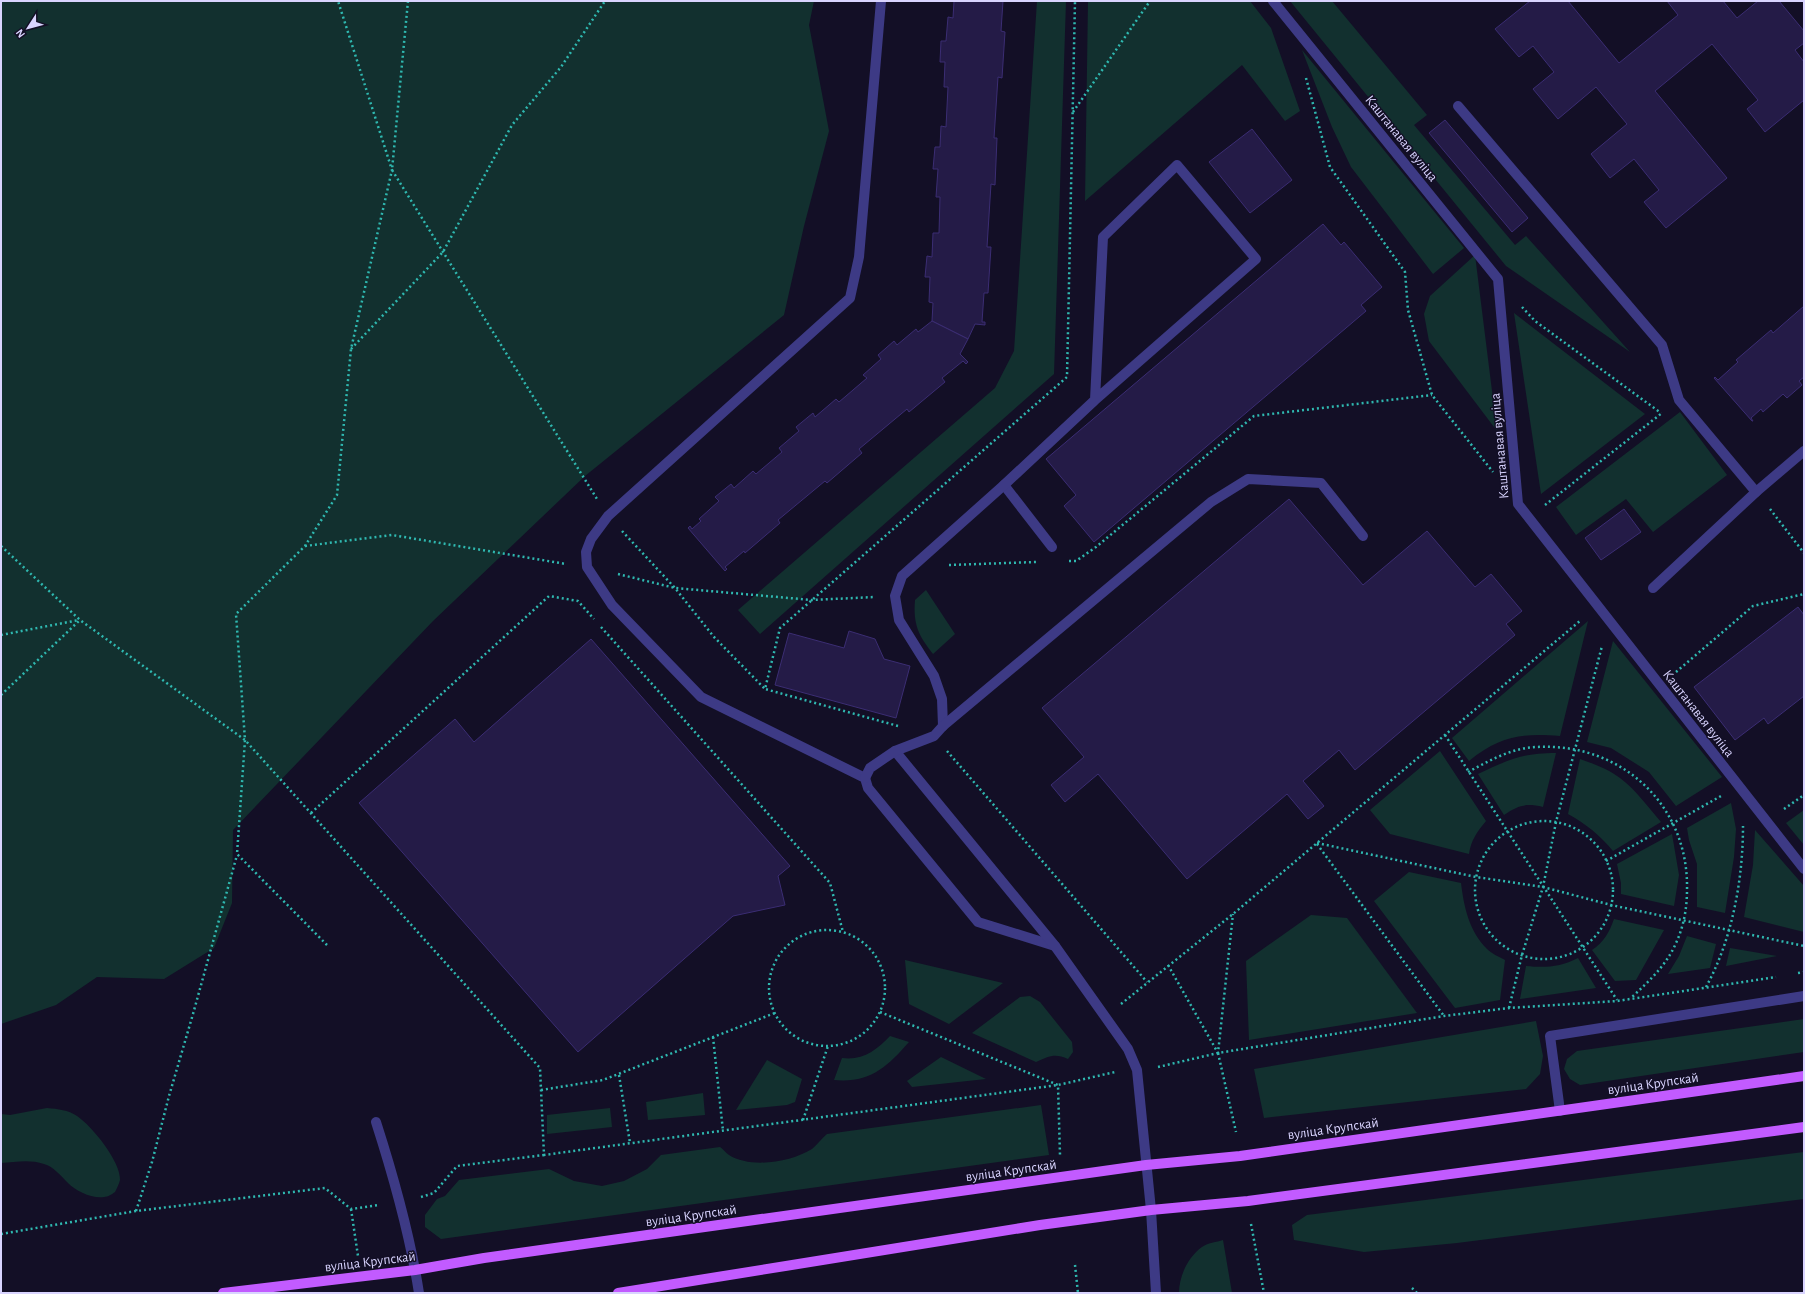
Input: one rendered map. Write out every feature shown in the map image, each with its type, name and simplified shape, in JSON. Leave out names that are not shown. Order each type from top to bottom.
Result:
[{"type":"main road","name":"вуліца Крупскай","points":[[223,1293],[415,1270],[484,1258],[1146,1165],[1240,1156],[1804,1076]]},
{"type":"main road","points":[[618,1293],[1040,1225],[1151,1210],[1248,1201],[1804,1127]]},
{"type":"street","points":[[881,1],[859,257],[850,298],[608,516],[591,539],[586,552],[587,568],[612,605],[701,697],[864,778],[868,788],[978,922],[1055,946]]},
{"type":"street","name":"Каштанавая вуліца","points":[[1273,1],[1498,279],[1518,504],[1804,869]]},
{"type":"street","points":[[1458,106],[1662,345],[1678,400],[1756,492]]},
{"type":"street","points":[[943,726],[942,699],[934,676],[899,620],[895,596],[902,576],[1004,485],[1095,400],[1256,259],[1177,165],[1102,237],[1095,400]]},
{"type":"street","points":[[1653,588],[1756,492],[1804,451]]},
{"type":"street","points":[[864,778],[870,768],[895,751],[934,736],[943,726],[1211,502],[1248,479],[1321,483],[1363,536]]},
{"type":"street","points":[[1004,485],[1052,547]]},
{"type":"street","points":[[895,751],[1055,946],[1128,1049],[1137,1070],[1151,1210],[1156,1293]]},
{"type":"street","points":[[1560,1111],[1550,1036],[1804,996]]},
{"type":"street","points":[[376,1122],[394,1180],[419,1293]]},
{"type":"path","points":[[338,1],[392,170],[608,516],[675,588],[714,637],[765,690]]},
{"type":"path","points":[[136,1211],[152,1162],[168,1096],[193,1014],[237,854],[246,740],[236,614],[305,546],[337,495],[351,349],[392,170],[408,1]]},
{"type":"path","points":[[351,349],[443,252],[512,125],[561,67],[605,1]]},
{"type":"path","points":[[1072,113],[1150,1]]},
{"type":"path","points":[[1306,77],[1330,167],[1405,272],[1408,310],[1432,395],[1494,474]]},
{"type":"path","points":[[1521,305],[1535,321],[1661,414]]},
{"type":"path","points":[[1529,518],[1667,409]]},
{"type":"path","points":[[1756,492],[1804,553]]},
{"type":"path","points":[[305,546],[392,535],[587,568]]},
{"type":"path","points":[[1,546],[80,620],[246,740],[540,1068],[544,1155]]},
{"type":"path","points":[[1660,685],[1752,606],[1804,594]]},
{"type":"path","points":[[311,813],[549,596],[578,601],[830,883],[842,932]]},
{"type":"path","points":[[1105,1017],[1233,914],[1598,606]]},
{"type":"path","points":[[1509,1008],[1522,955],[1543,887],[1556,822],[1609,619]]},
{"type":"path","points":[[1,635],[80,620]]},
{"type":"path","points":[[1,694],[80,620]]},
{"type":"path","points":[[1445,735],[1617,1001]]},
{"type":"path","points":[[1468,772],[1499,755],[1534,747],[1576,749],[1606,758],[1636,777],[1662,804],[1679,836],[1688,871],[1687,908],[1677,942],[1658,973],[1630,999]]},
{"type":"path","points":[[1606,861],[1738,786]]},
{"type":"path","points":[[1532,822],[1556,822],[1568,825],[1583,833],[1597,845],[1606,861],[1612,878],[1613,896],[1609,914],[1600,930],[1588,943],[1573,953],[1556,958],[1538,959],[1522,955],[1504,946],[1491,934],[1481,919],[1476,902],[1475,884],[1479,866],[1487,850],[1499,837],[1515,827],[1532,822]]},
{"type":"path","points":[[1706,987],[1716,968],[1737,895],[1743,857],[1743,822]]},
{"type":"path","points":[[1317,843],[1476,877],[1543,887],[1611,905],[1804,946]]},
{"type":"path","points":[[1317,843],[1444,1016]]},
{"type":"path","points":[[237,854],[327,945]]},
{"type":"path","points":[[1218,1053],[1233,914]]},
{"type":"path","points":[[826,930],[842,932],[858,938],[870,949],[879,963],[884,979],[885,995],[880,1012],[872,1025],[860,1036],[844,1044],[828,1046],[812,1044],[796,1038],[784,1027],[774,1013],[769,997],[769,980],[774,964],[782,950],[795,939],[810,932],[826,930]]},
{"type":"path","points":[[1168,965],[1218,1053],[1236,1132]]},
{"type":"path","points":[[1796,974],[1804,972]]},
{"type":"path","points":[[1151,1068],[1218,1053],[1444,1016],[1509,1008],[1617,1001],[1781,976]]},
{"type":"path","points":[[880,1012],[1058,1085]]},
{"type":"path","points":[[541,1090],[603,1080],[619,1075],[774,1013]]},
{"type":"path","points":[[713,1037],[723,1131]]},
{"type":"path","points":[[803,1120],[828,1046]]},
{"type":"path","points":[[421,1197],[434,1194],[457,1166],[1058,1085],[1119,1071]]},
{"type":"path","points":[[619,1075],[630,1143]]},
{"type":"path","points":[[1058,1085],[1060,1155]]},
{"type":"path","points":[[1,1234],[136,1211],[325,1188],[351,1209],[358,1256]]},
{"type":"path","points":[[351,1209],[384,1204]]},
{"type":"path","points":[[1252,1224],[1264,1293]]},
{"type":"path","points":[[1075,1265],[1078,1293]]},
{"type":"path","points":[[1412,1288],[1417,1293]]},
{"type":"green space","points":[[1,1],[814,1],[809,25],[829,131],[804,226],[784,315],[585,476],[433,621],[233,830],[232,903],[214,948],[164,979],[97,977],[56,1005],[1,1024]]},
{"type":"green space","points":[[1037,1],[1066,1],[1054,374],[760,634],[738,610],[995,388],[1014,351]]},
{"type":"green space","points":[[1088,1],[1250,1],[1271,28],[1300,111],[1285,121],[1242,65],[1085,201]]},
{"type":"green space","points":[[1290,1],[1332,1],[1427,115],[1414,125],[1515,245],[1526,236],[1630,352],[1506,266]]},
{"type":"green space","points":[[1302,50],[1464,248],[1433,274],[1351,167],[1332,127]]},
{"type":"green space","points":[[1475,255],[1497,431],[1429,341],[1424,314],[1430,296]]},
{"type":"green space","points":[[1514,313],[1645,414],[1541,494]]},
{"type":"green space","points":[[1680,412],[1727,475],[1653,532],[1626,499],[1576,535],[1556,507]]},
{"type":"green space","points":[[926,590],[955,634],[933,654],[920,635],[915,616],[915,600]]},
{"type":"green space","points":[[1588,621],[1560,736],[1522,736],[1501,741],[1469,761],[1452,738]]},
{"type":"green space","points":[[1613,641],[1722,777],[1676,806],[1649,772],[1611,748],[1587,742]]},
{"type":"green space","points":[[1440,751],[1486,821],[1475,836],[1471,844],[1469,854],[1390,834],[1370,810]]},
{"type":"green space","points":[[1556,753],[1543,807],[1527,805],[1514,809],[1504,815],[1478,774],[1516,758],[1534,754]]},
{"type":"green space","points":[[1580,759],[1606,769],[1620,778],[1637,793],[1661,822],[1613,851],[1592,830],[1568,814]]},
{"type":"green space","points":[[1731,803],[1736,829],[1734,857],[1725,913],[1697,907],[1697,864],[1689,840],[1687,828]]},
{"type":"green space","points":[[1804,810],[1804,845],[1786,823]]},
{"type":"green space","points":[[1755,830],[1804,886],[1804,932],[1744,917],[1753,865]]},
{"type":"green space","points":[[1672,834],[1679,875],[1674,906],[1621,894],[1621,883],[1617,864]]},
{"type":"green space","points":[[1409,872],[1461,883],[1468,918],[1476,934],[1489,950],[1505,960],[1500,1000],[1455,1008],[1374,901]]},
{"type":"green space","points":[[1311,915],[1347,918],[1417,1013],[1249,1040],[1246,961]]},
{"type":"green space","points":[[1614,919],[1664,930],[1636,980],[1615,981],[1592,950],[1606,937]]},
{"type":"green space","points":[[1687,936],[1716,944],[1710,968],[1668,974],[1679,956]]},
{"type":"green space","points":[[1730,948],[1777,956],[1726,966]]},
{"type":"green space","points":[[1578,958],[1596,988],[1520,999],[1526,966],[1553,966]]},
{"type":"green space","points":[[905,960],[1003,983],[949,1024],[909,1004]]},
{"type":"green space","points":[[1030,996],[1040,1002],[1072,1042],[1073,1052],[1068,1059],[1059,1056],[1052,1056],[1036,1062],[972,1033],[1020,997]]},
{"type":"green space","points":[[1804,1019],[1804,1052],[1580,1085],[1570,1079],[1564,1069],[1567,1059],[1577,1051]]},
{"type":"green space","points":[[1536,1021],[1543,1056],[1540,1074],[1526,1089],[1264,1118],[1254,1069]]},
{"type":"green space","points":[[890,1036],[909,1042],[885,1066],[876,1072],[858,1079],[834,1080],[842,1058],[856,1058],[863,1056],[880,1046]]},
{"type":"green space","points":[[941,1057],[986,1079],[912,1087],[907,1081]]},
{"type":"green space","points":[[767,1060],[802,1079],[795,1102],[787,1105],[736,1110]]},
{"type":"green space","points":[[703,1093],[705,1115],[648,1120],[646,1102]]},
{"type":"green space","points":[[1041,1105],[1049,1155],[441,1239],[425,1227],[425,1215],[437,1199],[445,1196],[459,1180],[549,1169],[574,1181],[602,1186],[624,1181],[647,1169],[661,1155],[720,1147],[729,1155],[748,1162],[771,1162],[803,1154],[812,1149],[827,1134]]},
{"type":"green space","points":[[47,1108],[63,1110],[74,1114],[97,1136],[111,1154],[119,1172],[120,1180],[115,1192],[107,1196],[99,1197],[84,1194],[71,1186],[51,1167],[39,1162],[22,1161],[1,1163],[1,1114],[10,1115]]},
{"type":"green space","points":[[610,1108],[612,1127],[547,1134],[547,1115]]},
{"type":"green space","points":[[1804,1152],[1804,1199],[1457,1243],[1364,1252],[1294,1240],[1292,1225],[1307,1215]]},
{"type":"green space","points":[[1223,1240],[1232,1293],[1179,1293],[1179,1287],[1185,1267],[1192,1256],[1204,1246]]},
{"type":"building","points":[[954,1],[1003,1],[1001,31],[1005,32],[1002,78],[998,77],[994,138],[997,138],[995,185],[991,184],[987,247],[991,247],[988,293],[984,293],[982,322],[985,322],[985,325],[975,324],[968,339],[932,321],[933,303],[929,302],[930,277],[925,277],[927,256],[932,257],[933,233],[939,233],[940,197],[936,197],[938,169],[933,169],[935,147],[940,147],[941,126],[946,127],[948,87],[944,87],[945,62],[940,62],[941,41],[946,41],[948,17],[953,18]]},
{"type":"building","points":[[1530,1],[1568,1],[1619,63],[1678,15],[1667,1],[1723,1],[1737,18],[1758,1],[1779,1],[1804,31],[1804,43],[1795,50],[1804,62],[1804,100],[1765,132],[1747,109],[1758,100],[1712,44],[1655,91],[1727,178],[1666,228],[1644,202],[1659,190],[1634,159],[1610,178],[1591,154],[1627,124],[1596,87],[1558,119],[1533,89],[1554,72],[1533,46],[1519,57],[1495,29]]},
{"type":"building","points":[[1445,120],[1528,218],[1512,232],[1429,133]]},
{"type":"building","points":[[1252,129],[1292,180],[1250,213],[1209,162]]},
{"type":"building","points":[[1323,224],[1341,245],[1344,242],[1382,287],[1361,305],[1366,311],[1094,542],[1064,506],[1076,495],[1046,459]]},
{"type":"building","points":[[1804,306],[1804,377],[1799,381],[1802,385],[1787,398],[1783,394],[1763,412],[1761,409],[1751,418],[1752,421],[1714,378],[1715,377],[1718,380],[1738,362],[1736,360],[1771,330],[1773,333]]},
{"type":"building","points":[[932,321],[968,339],[960,354],[968,362],[966,364],[963,361],[942,378],[945,382],[909,412],[907,409],[859,449],[862,453],[827,483],[825,481],[778,520],[780,523],[745,553],[744,551],[725,567],[727,569],[725,571],[688,528],[690,526],[692,529],[701,521],[699,519],[719,501],[715,497],[731,484],[734,488],[753,471],[756,474],[782,452],[779,448],[799,431],[796,427],[813,413],[815,417],[836,399],[839,402],[867,378],[863,375],[881,359],[878,355],[894,341],[897,345],[916,329],[918,332]]},
{"type":"building","points":[[1289,499],[1363,585],[1427,531],[1475,587],[1491,574],[1522,611],[1506,624],[1515,635],[1355,770],[1339,750],[1303,781],[1324,806],[1308,819],[1287,794],[1187,879],[1098,774],[1065,802],[1051,785],[1084,757],[1042,708]]},
{"type":"building","points":[[1624,509],[1641,532],[1601,560],[1585,538]]},
{"type":"building","points":[[1798,607],[1804,615],[1804,696],[1768,724],[1764,718],[1735,740],[1694,687]]},
{"type":"building","points":[[849,631],[875,639],[884,659],[910,666],[896,718],[775,685],[789,633],[844,648]]},
{"type":"building","points":[[591,639],[790,866],[778,876],[785,905],[733,916],[578,1052],[359,803],[455,719],[474,742]]}]
